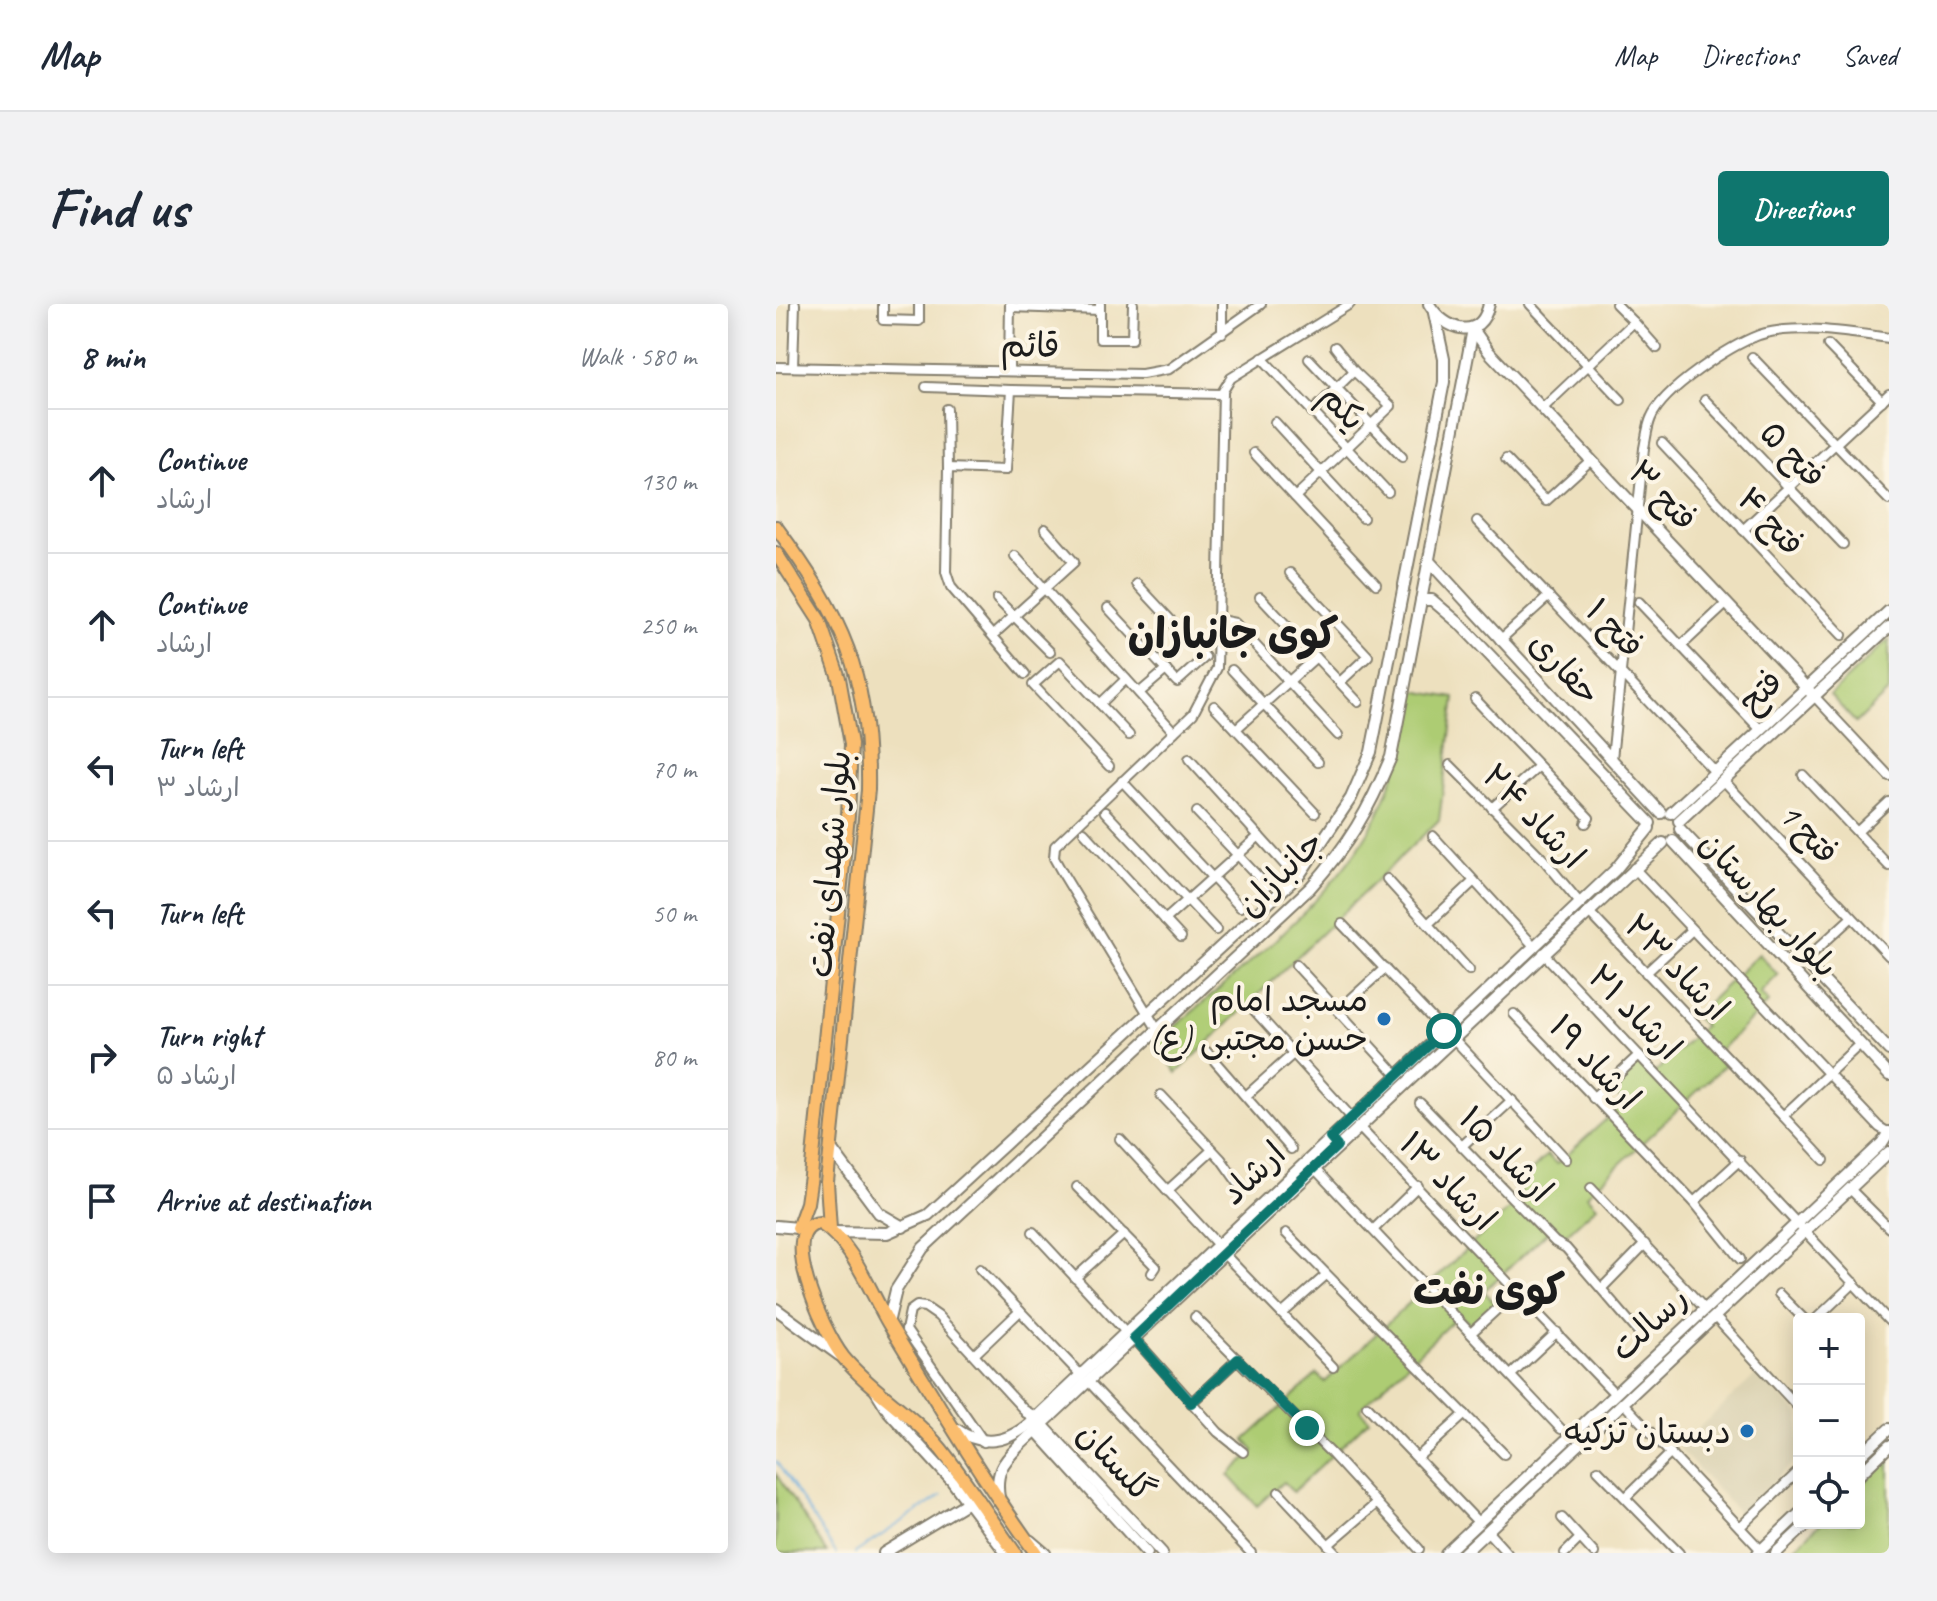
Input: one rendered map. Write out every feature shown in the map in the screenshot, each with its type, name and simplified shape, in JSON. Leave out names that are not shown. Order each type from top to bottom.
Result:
[{"type":"main road","name":"بلوار شهدای نفت","points":[[776,527],[807,569],[834,614],[859,682],[868,731],[866,803],[827,1182],[831,1230]]},
{"type":"main road","name":"بلوار شهدای نفت","points":[[776,553],[807,598],[823,632],[839,678],[851,744],[848,816],[811,1176],[807,1203],[787,1247]]},
{"type":"main road","points":[[798,1228],[820,1223],[831,1230],[859,1270],[888,1323],[999,1501],[1036,1553]]},
{"type":"main road","points":[[788,1264],[844,1358],[910,1415],[941,1448],[1015,1553]]},
{"type":"street","points":[[793,367],[795,304]]},
{"type":"street","points":[[883,304],[883,320],[919,321],[919,304]]},
{"type":"street","points":[[1009,370],[1010,306],[1100,307],[1100,339],[1132,339],[1133,304]]},
{"type":"street","points":[[1222,304],[1222,333]]},
{"type":"street","name":"قائم","points":[[776,367],[1142,374],[1169,369],[1261,304]]},
{"type":"street","points":[[1157,1029],[1054,858],[1059,839],[1193,714],[1217,668],[1223,394],[1231,378],[1350,304]]},
{"type":"street","points":[[1418,304],[1431,308],[1454,327],[1473,329],[1484,320],[1489,304]]},
{"type":"street","points":[[1530,304],[1621,400]]},
{"type":"street","points":[[1616,304],[1657,348]]},
{"type":"street","name":"جانبازان","points":[[831,1230],[867,1234],[905,1228],[928,1215],[1300,874],[1329,836],[1351,798],[1371,752],[1386,687],[1444,382],[1444,359],[1431,308]]},
{"type":"street","points":[[1542,409],[1634,322]]},
{"type":"street","name":"جانبازان","points":[[888,1323],[896,1290],[923,1248],[1310,888],[1347,847],[1373,800],[1391,757],[1473,329]]},
{"type":"street","name":"فتح ۳","points":[[1473,329],[1542,409],[1815,697]]},
{"type":"street","points":[[1612,759],[1637,507],[1651,417],[1661,402],[1709,364],[1760,335],[1814,331],[1889,338]]},
{"type":"street","points":[[1743,530],[1885,397],[1828,345]]},
{"type":"street","points":[[1295,497],[1391,406],[1354,371],[1335,347]]},
{"type":"street","points":[[1752,357],[1889,500]]},
{"type":"street","name":"یکم","points":[[1262,358],[1388,492]]},
{"type":"street","points":[[1309,359],[1402,457]]},
{"type":"street","points":[[1312,412],[1354,371]]},
{"type":"street","points":[[926,387],[1223,394]]},
{"type":"street","points":[[948,468],[1006,470],[1011,390]]},
{"type":"street","name":"فتح ۵","points":[[1705,400],[1843,544]]},
{"type":"street","points":[[947,409],[946,572],[951,587],[1025,674]]},
{"type":"street","points":[[1275,422],[1363,518]]},
{"type":"street","name":"فتح ۴","points":[[1662,443],[1842,635]]},
{"type":"street","points":[[1254,453],[1376,584]]},
{"type":"street","points":[[1506,459],[1546,501],[1591,460]]},
{"type":"street","name":"فتح ۱","points":[[1477,521],[1715,772]]},
{"type":"street","points":[[993,635],[1074,562],[1045,529]]},
{"type":"street","points":[[1015,556],[1174,732]]},
{"type":"street","name":"حفاری","points":[[1429,561],[1612,759],[1673,819]]},
{"type":"street","points":[[1290,573],[1368,656],[1340,682]]},
{"type":"street","points":[[1108,608],[1177,682],[1205,657],[1137,584]]},
{"type":"street","points":[[1500,640],[1549,596]]},
{"type":"street","points":[[1260,597],[1358,702]]},
{"type":"street","points":[[997,599],[1050,652]]},
{"type":"street","name":"حفاری","points":[[1421,600],[1432,600],[1459,623],[1650,826],[1653,838],[1668,842]]},
{"type":"street","points":[[1639,602],[1760,729]]},
{"type":"street","points":[[1681,646],[1727,603]]},
{"type":"street","name":"فتح","points":[[1673,819],[1715,772],[1889,611]]},
{"type":"street","points":[[1220,620],[1235,623],[1338,735]]},
{"type":"street","name":"فتح","points":[[1673,819],[1724,781],[1889,627]]},
{"type":"street","points":[[1236,729],[1316,657]]},
{"type":"street","points":[[1109,766],[1033,685],[1060,661],[1129,735]]},
{"type":"street","points":[[1139,693],[1166,670]]},
{"type":"street","points":[[1232,670],[1318,762]]},
{"type":"street","points":[[1100,704],[1126,679]]},
{"type":"street","points":[[1386,687],[1404,690]]},
{"type":"street","points":[[1815,697],[1889,776]]},
{"type":"street","points":[[1475,699],[1589,818],[1586,823]]},
{"type":"street","points":[[1214,706],[1315,813]]},
{"type":"street","points":[[1189,759],[1286,866]]},
{"type":"street","name":"ارشاد ۲۴","points":[[1450,765],[1584,907]]},
{"type":"street","points":[[1492,808],[1538,767]]},
{"type":"street","points":[[1803,775],[1889,866]]},
{"type":"street","points":[[1122,781],[1240,907]]},
{"type":"street","name":"فتح 1","points":[[1724,781],[1889,956]]},
{"type":"street","points":[[1857,832],[1889,802]]},
{"type":"street","points":[[1105,812],[1216,930]]},
{"type":"street","points":[[1197,812],[1267,886]]},
{"type":"street","name":"ارشاد","points":[[1034,1421],[1088,1381],[1130,1334],[1423,1058],[1444,1031],[1584,907],[1668,842],[1673,819],[1650,826],[1584,907]]},
{"type":"street","name":"بلوار بهارستان","points":[[1673,819],[1889,1050]]},
{"type":"street","points":[[1084,832],[1181,937]]},
{"type":"street","points":[[1165,920],[1259,836]]},
{"type":"street","name":"ارشاد ۲۱","points":[[1433,836],[1854,1283],[1887,1314]]},
{"type":"street","name":"بلوار بهارستان","points":[[1668,842],[1889,1075]]},
{"type":"street","points":[[1634,868],[1879,1127],[1889,1132]]},
{"type":"street","points":[[1387,879],[1397,894],[1469,970]]},
{"type":"street","points":[[1428,924],[1474,881]]},
{"type":"street","name":"ارشاد ۲۳","points":[[1584,907],[1824,1160]]},
{"type":"street","points":[[1805,960],[1852,917]]},
{"type":"street","points":[[1342,924],[1444,1031]]},
{"type":"street","points":[[1646,973],[1692,930]]},
{"type":"street","name":"ارشاد","points":[[1355,1122],[1397,1075],[1453,1038],[1539,949]]},
{"type":"street","points":[[1296,965],[1397,1075]]},
{"type":"street","points":[[1339,1010],[1385,968]]},
{"type":"street","name":"ارشاد ۱۳","points":[[1253,1009],[1355,1122],[1615,1394]]},
{"type":"street","name":"ارشاد ۱۹","points":[[1514,1014],[1694,1202],[1740,1259]]},
{"type":"street","points":[[1453,1038],[1566,1159]]},
{"type":"street","points":[[1785,1118],[1860,1044]]},
{"type":"street","points":[[1206,1051],[1291,1149]]},
{"type":"street","points":[[1247,1095],[1293,1054]]},
{"type":"street","points":[[1593,1098],[1639,1055]]},
{"type":"street","points":[[1161,1095],[1241,1187]]},
{"type":"street","points":[[1462,1146],[1512,1100]]},
{"type":"street","name":"ارشاد ۱۵","points":[[1420,1103],[1555,1242],[1566,1248],[1641,1335]]},
{"type":"street","name":"رسالت","points":[[1446,1553],[1705,1309],[1724,1300],[1801,1227],[1889,1132]]},
{"type":"street","points":[[1120,1139],[1333,1367]]},
{"type":"street","name":"ارشاد","points":[[1244,1227],[1314,1168],[1334,1142]]},
{"type":"street","points":[[830,1147],[879,1213],[905,1228]]},
{"type":"street","points":[[1167,1191],[1212,1150]]},
{"type":"street","name":"رسالت","points":[[1801,1227],[1850,1189],[1889,1152]]},
{"type":"street","points":[[1694,1202],[1740,1160]]},
{"type":"street","points":[[1314,1168],[1561,1429]]},
{"type":"street","points":[[1373,1230],[1418,1186]]},
{"type":"street","points":[[1077,1187],[1156,1267],[1152,1273]]},
{"type":"street","points":[[1591,1188],[1705,1309]]},
{"type":"street","points":[[1850,1189],[1889,1228]]},
{"type":"street","points":[[776,1226],[798,1228]]},
{"type":"street","points":[[1033,1232],[1228,1442],[1243,1452]]},
{"type":"street","points":[[1286,1233],[1504,1454]]},
{"type":"street","points":[[1075,1278],[1124,1234]]},
{"type":"street","points":[[1602,1288],[1645,1244]]},
{"type":"street","points":[[980,1269],[1079,1373]]},
{"type":"street","points":[[1282,1314],[1326,1275]]},
{"type":"street","points":[[1822,1313],[1854,1283]]},
{"type":"street","points":[[1471,1333],[1517,1291]]},
{"type":"street","points":[[1779,1294],[1798,1313]]},
{"type":"street","name":"رسالت","points":[[1464,1553],[1715,1317],[1724,1300]]},
{"type":"street","name":"گلستان","points":[[985,1442],[906,1330],[910,1311],[925,1307],[975,1354],[1147,1553]]},
{"type":"street","points":[[776,1309],[844,1358]]},
{"type":"street","points":[[975,1354],[1020,1311]]},
{"type":"street","points":[[1195,1317],[1331,1453],[1419,1549]]},
{"type":"street","points":[[1715,1317],[1793,1402]]},
{"type":"street","points":[[1511,1375],[1557,1332]]},
{"type":"street","name":"ارشاد","points":[[1034,1421],[1079,1373],[1130,1334]]},
{"type":"street","points":[[1191,1403],[1238,1359]]},
{"type":"street","points":[[868,1380],[889,1412],[968,1502],[1006,1553]]},
{"type":"street","points":[[1088,1381],[1251,1553]]},
{"type":"street","points":[[1615,1394],[1760,1552],[1793,1520]]},
{"type":"street","points":[[1367,1406],[1507,1553]]},
{"type":"street","points":[[1418,1457],[1465,1414]]},
{"type":"street","points":[[955,1429],[970,1439],[985,1442],[1018,1433],[1034,1421]]},
{"type":"street","points":[[999,1501],[996,1481],[1000,1466],[1034,1421]]},
{"type":"street","name":"گلستان","points":[[1034,1421],[1162,1553]]},
{"type":"street","points":[[1865,1451],[1889,1429]]},
{"type":"street","points":[[1865,1469],[1889,1446]]},
{"type":"street","points":[[1626,1497],[1671,1453]]},
{"type":"street","points":[[1598,1470],[1679,1553]]},
{"type":"street","points":[[1740,1527],[1793,1477]]},
{"type":"street","points":[[1279,1492],[1336,1553]]},
{"type":"street","points":[[884,1553],[968,1502]]},
{"type":"street","points":[[1328,1545],[1377,1503]]},
{"type":"street","points":[[1562,1518],[1594,1553]]},
{"type":"street","points":[[1018,1528],[1046,1553]]},
{"type":"street","points":[[1776,1553],[1802,1529]]},
{"type":"street","points":[[1565,1553],[1580,1538]]},
{"type":"shaded area","name":"دبستان تزکیه","points":[[1759,1372],[1793,1409],[1793,1463],[1740,1514],[1678,1447]]},
{"type":"green space","points":[[1889,639],[1889,691],[1856,723],[1830,695]]},
{"type":"green space","points":[[1414,691],[1455,698],[1439,820],[1177,1073],[1156,1043],[1300,917],[1350,860],[1369,831],[1392,780]]},
{"type":"green space","points":[[1759,954],[1778,975],[1760,993],[1769,1002],[1717,1053],[1726,1064],[1587,1195],[1597,1206],[1562,1238],[1552,1228],[1484,1291],[1496,1304],[1470,1325],[1460,1314],[1360,1409],[1369,1420],[1293,1492],[1283,1482],[1257,1506],[1229,1475],[1254,1451],[1245,1440],[1317,1374],[1325,1382],[1524,1195],[1516,1186],[1547,1155],[1557,1164],[1624,1103],[1612,1090],[1638,1064],[1651,1076],[1704,1026],[1694,1016]]},
{"type":"green space","points":[[1889,1459],[1889,1553],[1789,1553],[1815,1529],[1865,1529],[1865,1481]]},
{"type":"green space","points":[[776,1474],[783,1485],[827,1553],[776,1553]]},
{"type":"waterway","points":[[776,1461],[836,1553]]},
{"type":"waterway","points":[[855,1553],[942,1495]]},
{"type":"place","name":"مسجد امام حسن مجتبی (ع)","points":[[1384,1019]]},
{"type":"place","name":"دبستان تزکیه","points":[[1747,1431]]},
{"type":"district","name":"کوی جانبازان","points":[[1233,634]]},
{"type":"district","name":"کوی نفت","points":[[1489,1290]]},
{"type":"route","points":[[1307,1428],[1238,1359],[1191,1403],[1134,1338],[1337,1146],[1330,1138],[1444,1031]]}]
